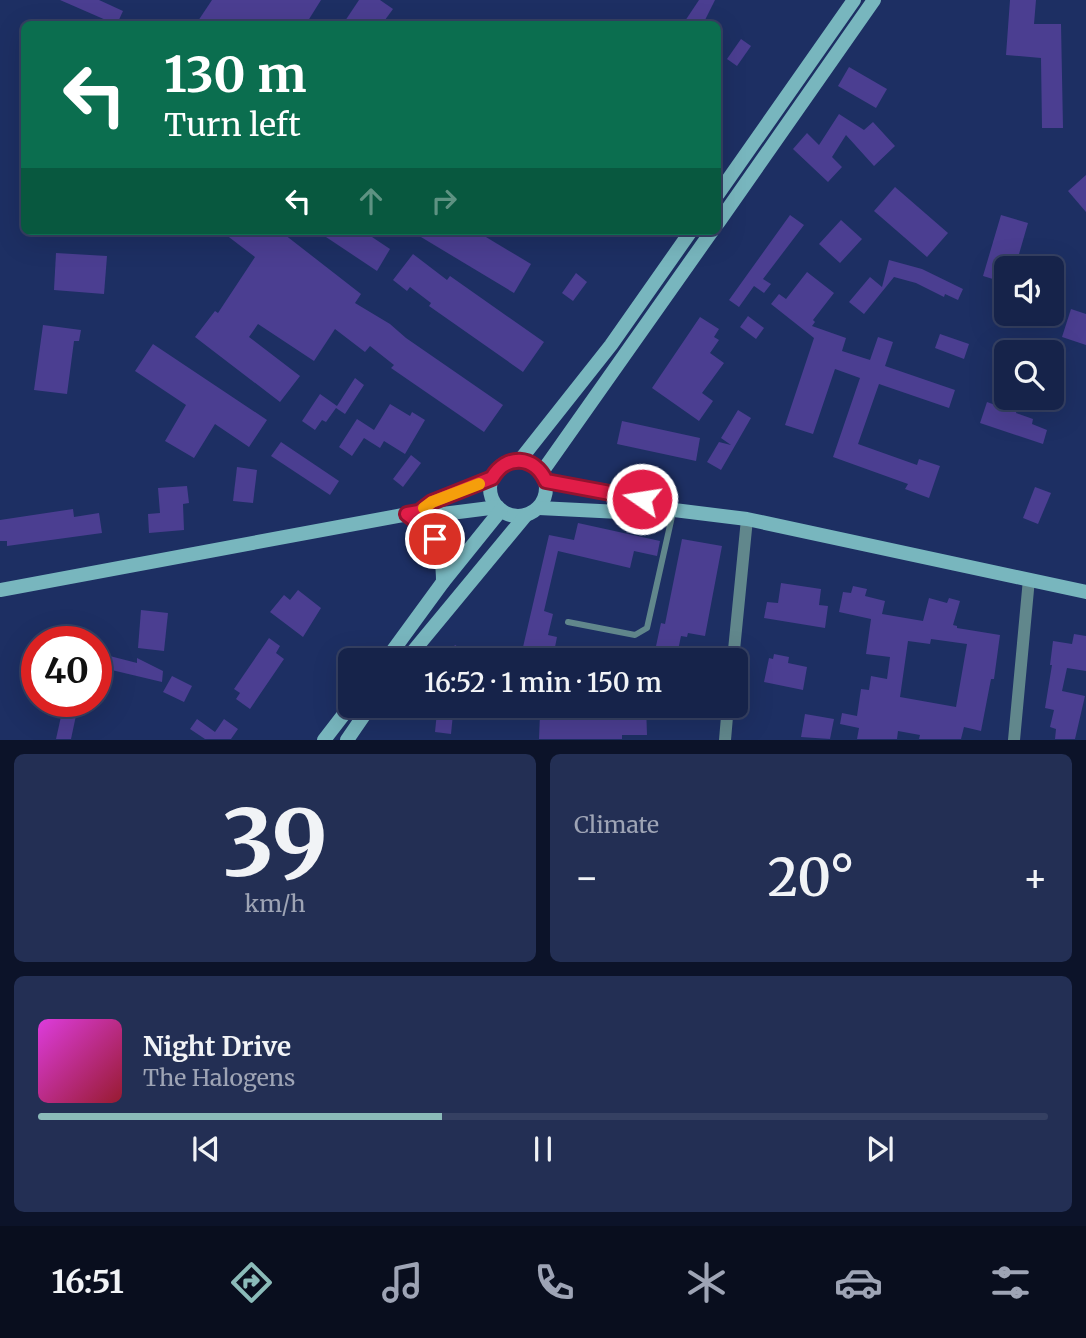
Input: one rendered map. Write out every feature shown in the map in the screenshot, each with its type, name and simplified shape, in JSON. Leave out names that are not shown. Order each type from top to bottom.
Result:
[{"type":"street","points":[[721,190],[854,0]]},
{"type":"street","points":[[721,219],[874,0]]},
{"type":"street","points":[[520,460],[611,345],[688,235]]},
{"type":"street","points":[[416,648],[545,498],[544,477],[709,235]]},
{"type":"street","points":[[413,513],[432,502],[492,478],[503,464],[520,460],[532,464],[544,477],[612,492],[674,510],[747,519],[1086,592]]},
{"type":"street","points":[[492,478],[491,494],[499,509]]},
{"type":"street","points":[[0,590],[413,513],[435,515],[499,509],[517,516],[532,511],[640,513],[674,510]]},
{"type":"street","points":[[395,648],[499,509]]},
{"type":"street","points":[[413,513],[435,539],[443,563],[443,582]]},
{"type":"street","points":[[734,648],[747,519]]},
{"type":"street","points":[[1014,740],[1029,579]]},
{"type":"street","points":[[324,740],[341,718]]},
{"type":"street","points":[[347,740],[362,718]]},
{"type":"street","points":[[725,740],[727,718]]},
{"type":"lane","points":[[568,622],[635,635],[647,628],[674,510]]},
{"type":"building","points":[[60,0],[99,0],[123,11],[118,21],[108,21]]},
{"type":"building","points":[[212,0],[321,0],[308,21],[198,21]]},
{"type":"building","points":[[359,0],[380,0],[393,9],[384,21],[345,21]]},
{"type":"building","points":[[699,0],[715,0],[704,21],[685,21]]},
{"type":"building","points":[[1010,0],[1036,0],[1034,24],[1061,24],[1063,128],[1042,128],[1041,58],[1006,55]]},
{"type":"building","points":[[741,39],[751,46],[737,66],[727,59]]},
{"type":"building","points":[[849,67],[887,89],[876,108],[838,86]]},
{"type":"building","points":[[839,114],[864,130],[873,122],[895,146],[874,166],[846,135],[832,157],[842,167],[828,182],[793,149],[807,133],[819,145]]},
{"type":"building","points":[[1086,175],[1086,212],[1068,191]]},
{"type":"building","points":[[895,187],[948,233],[927,257],[874,211]]},
{"type":"building","points":[[790,215],[804,225],[763,279],[771,284],[764,293],[754,286],[739,307],[729,300]]},
{"type":"building","points":[[1001,215],[1028,223],[1018,256],[994,256],[994,279],[983,276]]},
{"type":"building","points":[[841,220],[862,239],[840,263],[819,244]]},
{"type":"building","points":[[226,235],[285,235],[361,294],[355,303],[390,324],[503,405],[484,432],[391,368],[394,365],[370,346],[365,352],[335,329],[314,361],[258,324],[249,337],[300,376],[280,402],[195,337],[215,311],[218,313],[255,257]]},
{"type":"building","points":[[323,235],[369,235],[390,249],[377,271]]},
{"type":"building","points":[[418,235],[483,235],[531,264],[514,293]]},
{"type":"building","points":[[56,253],[107,256],[104,294],[54,290]]},
{"type":"building","points":[[413,254],[447,280],[450,276],[544,342],[523,372],[429,306],[431,303],[410,287],[407,291],[393,280]]},
{"type":"building","points":[[889,260],[922,269],[963,289],[958,300],[894,277],[864,314],[849,302],[870,277],[882,287]]},
{"type":"building","points":[[807,272],[834,293],[813,320],[815,322],[812,326],[846,338],[842,351],[870,360],[878,337],[893,342],[885,366],[955,390],[949,408],[879,384],[858,444],[917,465],[919,459],[940,466],[929,498],[905,489],[908,484],[833,457],[860,378],[835,369],[813,434],[785,425],[814,338],[771,304],[779,294],[786,299]]},
{"type":"building","points":[[576,273],[587,282],[573,301],[562,293]]},
{"type":"building","points":[[1071,309],[1086,314],[1086,345],[1062,337]]},
{"type":"building","points":[[748,316],[764,328],[756,339],[740,327]]},
{"type":"building","points":[[700,317],[719,329],[714,337],[719,340],[710,353],[724,363],[702,393],[713,401],[699,421],[652,388]]},
{"type":"building","points":[[43,325],[81,330],[79,341],[74,341],[67,394],[34,390]]},
{"type":"building","points":[[940,334],[969,344],[964,359],[935,348]]},
{"type":"building","points":[[153,344],[267,420],[249,447],[215,424],[194,458],[165,441],[186,405],[135,371]]},
{"type":"building","points":[[355,378],[364,385],[345,414],[336,408],[326,422],[322,420],[315,430],[302,421],[320,394],[337,406]]},
{"type":"building","points":[[987,402],[994,405],[994,410],[1017,410],[1016,413],[1033,419],[1032,424],[1047,430],[1043,444],[980,423]]},
{"type":"building","points":[[390,404],[410,416],[412,412],[425,420],[405,454],[384,441],[380,448],[364,438],[352,456],[339,447],[357,419],[374,430]]},
{"type":"building","points":[[738,410],[751,418],[721,470],[707,462],[719,442],[731,445],[721,438]]},
{"type":"building","points":[[622,421],[700,438],[696,461],[617,444]]},
{"type":"building","points":[[281,442],[339,481],[330,495],[271,456]]},
{"type":"building","points":[[411,455],[421,463],[403,487],[393,479]]},
{"type":"building","points":[[237,467],[257,470],[253,503],[233,501]]},
{"type":"building","points":[[187,486],[189,503],[183,504],[184,530],[149,533],[148,514],[160,513],[158,488]]},
{"type":"building","points":[[1035,487],[1051,493],[1038,524],[1023,518]]},
{"type":"building","points":[[73,509],[74,517],[99,513],[102,533],[7,546],[7,541],[0,541],[0,520]]},
{"type":"building","points":[[578,523],[660,541],[657,556],[634,551],[630,568],[558,551],[544,611],[553,614],[548,635],[557,637],[555,648],[523,648],[549,535],[574,540]]},
{"type":"building","points":[[682,539],[722,546],[705,636],[688,633],[687,637],[681,636],[678,648],[656,648],[661,623],[665,624]]},
{"type":"building","points":[[781,583],[821,589],[819,605],[828,606],[825,628],[764,618],[767,602],[778,603]]},
{"type":"building","points":[[853,586],[867,589],[865,596],[885,601],[882,614],[923,621],[929,598],[947,603],[949,598],[960,601],[953,625],[957,628],[1000,635],[994,679],[991,679],[981,731],[964,727],[961,739],[919,739],[920,735],[898,731],[897,739],[857,739],[859,728],[840,724],[842,713],[857,716],[861,689],[869,690],[871,676],[887,679],[890,657],[866,654],[871,619],[839,612],[843,592],[851,593]],"holes":[[[931,639],[967,644],[956,707],[900,697],[908,641],[930,644]]]},
{"type":"building","points":[[298,590],[321,608],[303,637],[270,612],[284,595],[290,600]]},
{"type":"building","points":[[141,610],[168,613],[164,651],[138,648]]},
{"type":"building","points":[[1074,634],[1086,636],[1086,671],[1067,668],[1062,691],[1085,696],[1075,739],[1055,739],[1056,729],[1050,727],[1054,710],[1045,708],[1053,641],[1072,644]]},
{"type":"building","points":[[269,638],[280,646],[276,653],[284,659],[250,709],[236,699],[240,693],[234,689]]},
{"type":"building","points":[[774,654],[789,657],[788,663],[807,667],[803,690],[764,682],[769,658],[773,659]]},
{"type":"building","points":[[112,657],[137,663],[137,658],[163,671],[162,682],[112,670]]},
{"type":"building","points":[[172,676],[192,686],[184,702],[163,692]]},
{"type":"building","points":[[805,714],[834,719],[830,739],[801,737]]},
{"type":"building","points":[[61,717],[76,717],[71,739],[56,739]]},
{"type":"building","points":[[436,718],[453,718],[451,734],[435,732]]},
{"type":"building","points":[[540,718],[646,718],[647,735],[622,735],[622,739],[539,739]]},
{"type":"building","points":[[197,719],[215,732],[224,719],[238,729],[231,739],[205,739],[190,729]]},
{"type":"slow traffic","points":[[424,508],[432,502],[479,484]]},
{"type":"route","points":[[435,539],[407,514],[419,512],[432,502],[492,478],[496,470],[511,461],[520,460],[532,464],[542,472],[546,481],[642,499]]}]
